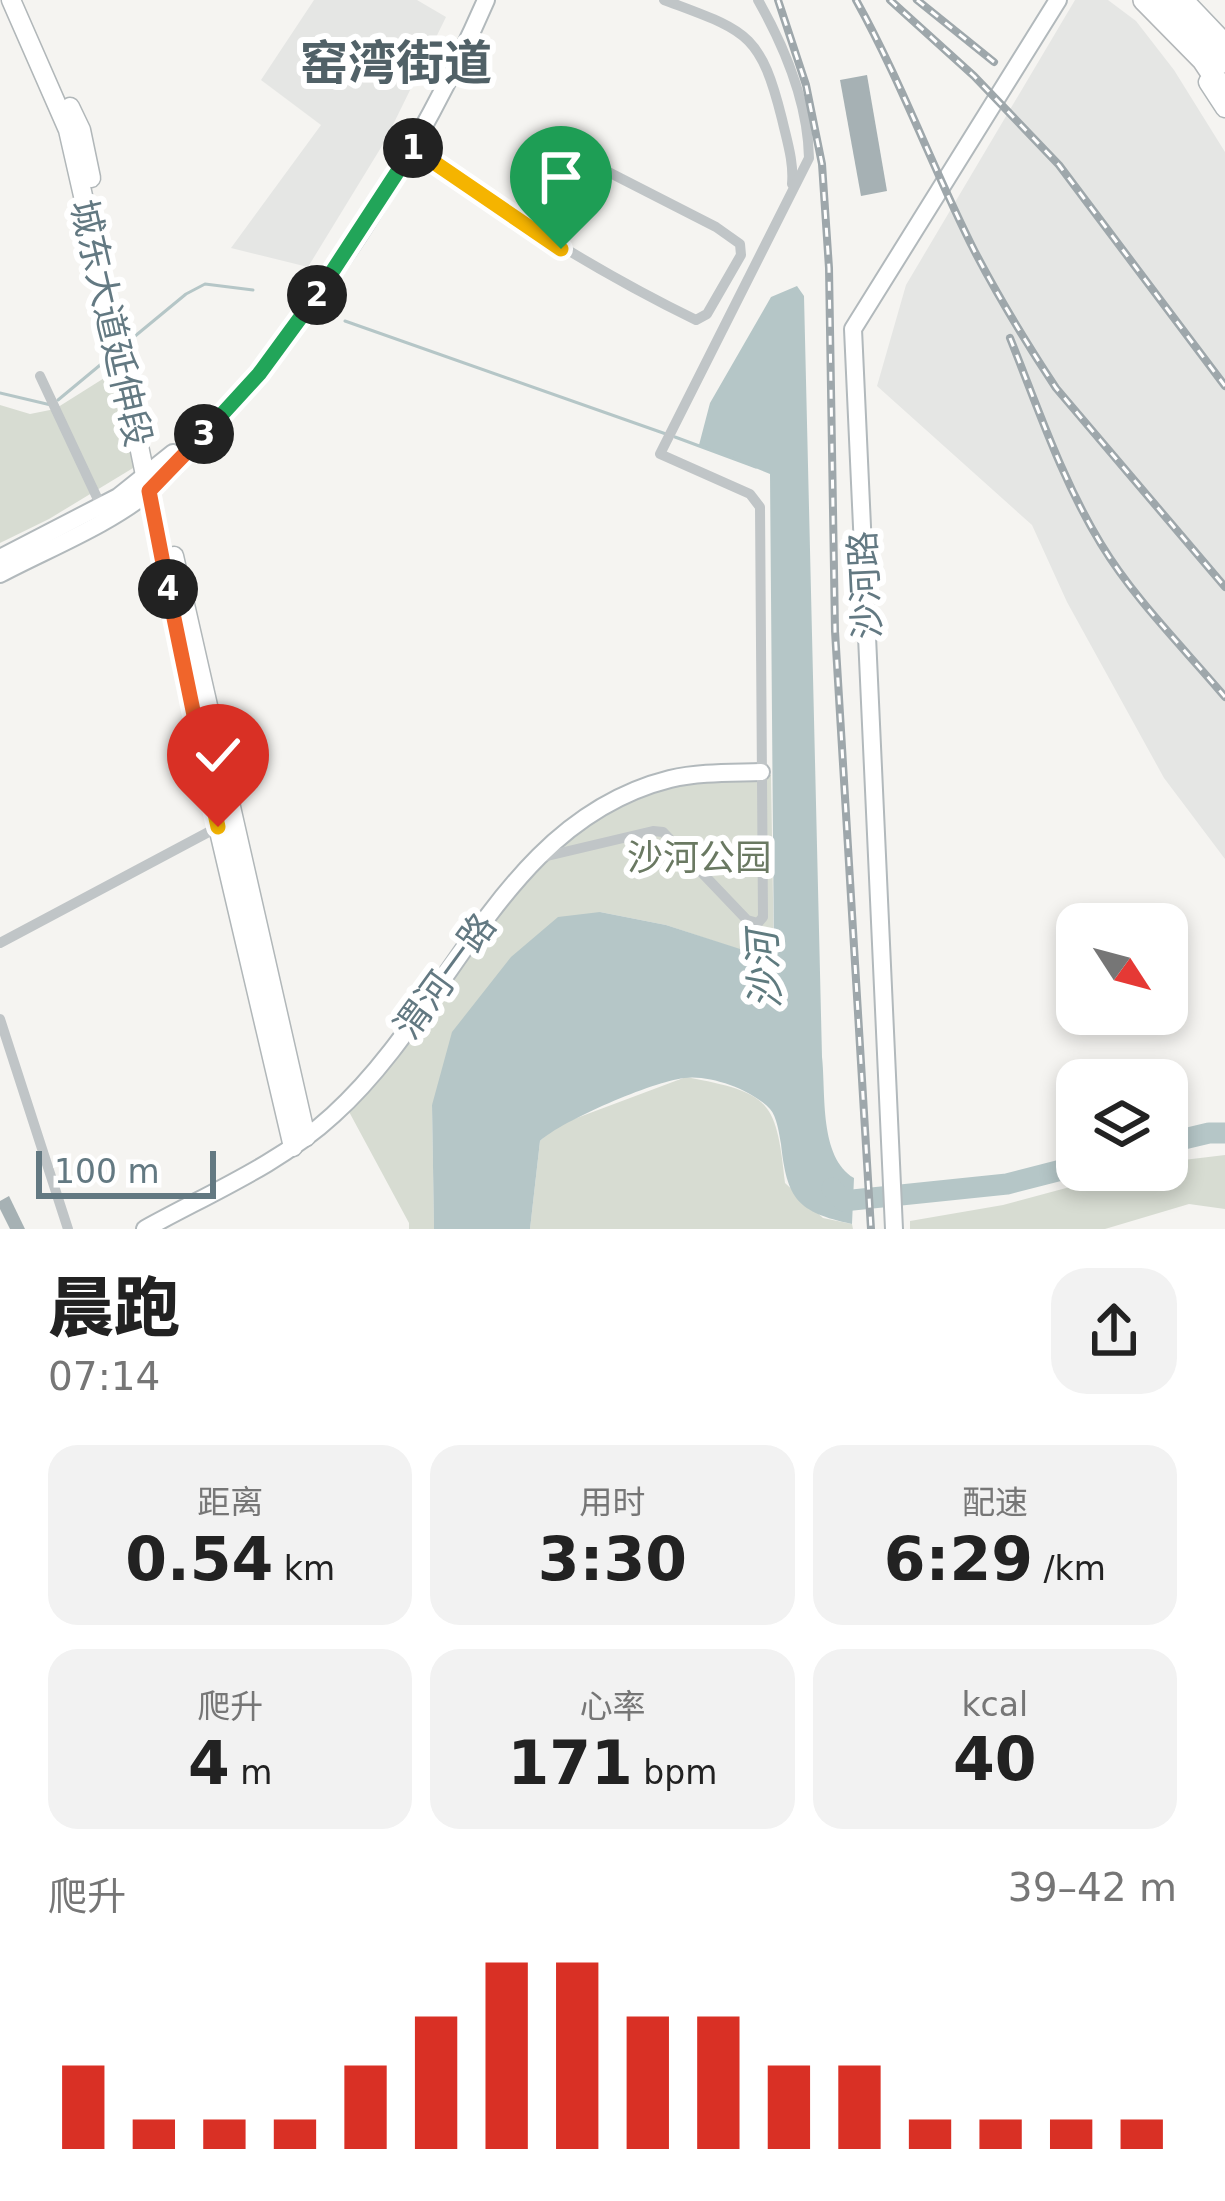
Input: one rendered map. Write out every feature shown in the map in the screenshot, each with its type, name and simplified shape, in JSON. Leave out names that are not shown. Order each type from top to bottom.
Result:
[{"type":"highway","points":[[1144,0],[1203,60],[1225,93]]},
{"type":"highway","points":[[1167,0],[1225,62]]},
{"type":"main road","name":"城东大道延伸段","points":[[11,0],[68,130],[300,1142]]},
{"type":"main road","name":"城东大道延伸段","points":[[21,0],[81,130],[218,827],[300,1142]]},
{"type":"main road","points":[[406,143],[476,0]]},
{"type":"main road","points":[[0,574],[152,481],[259,374],[320,291],[486,0]]},
{"type":"main road","name":"沙河路","points":[[894,1229],[853,329],[1058,0]]},
{"type":"main road","points":[[1131,0],[1193,59],[1225,108]]},
{"type":"main road","points":[[1184,0],[1225,43]]},
{"type":"main road","points":[[0,559],[152,481]]},
{"type":"main road","name":"渭河一路","points":[[146,1229],[300,1142],[334,1115],[377,1068],[534,859],[576,823],[622,796],[669,780],[761,772]]},
{"type":"street","points":[[664,0],[743,34],[761,53],[794,169],[792,190]]},
{"type":"street","points":[[534,859],[663,832],[747,920],[758,923],[764,912],[760,508],[750,494],[660,454],[809,158],[786,58],[758,0]]},
{"type":"street","points":[[406,143],[538,235],[695,320],[707,314],[740,255],[740,244],[716,226],[579,157],[538,235]]},
{"type":"street","points":[[40,376],[101,506]]},
{"type":"street","points":[[0,943],[218,827]]},
{"type":"street","points":[[0,1019],[68,1229]]},
{"type":"shaded area","points":[[314,0],[417,0],[446,17],[385,141],[308,267],[231,248],[321,125],[261,80]]},
{"type":"shaded area","points":[[1075,0],[1108,0],[1136,21],[1174,70],[1225,152],[1225,859],[1164,778],[1067,602],[1032,525],[877,386],[906,285]]},
{"type":"green space","points":[[117,370],[138,465],[0,543],[0,405],[30,414],[55,409]]},
{"type":"green space","name":"沙河公园","points":[[771,775],[774,961],[666,925],[600,912],[432,1105],[434,1229],[409,1229],[347,1108],[526,876],[579,826],[624,802],[696,782]]},
{"type":"green space","points":[[686,1077],[736,1088],[764,1104],[778,1133],[785,1183],[823,1218],[852,1224],[853,1229],[530,1229],[540,1141],[558,1125]]},
{"type":"green space","points":[[1225,1155],[1225,1209],[1189,1204],[1105,1229],[910,1229],[910,1221],[1056,1191],[1188,1191],[1188,1159]]},
{"type":"water","points":[[797,286],[804,296],[822,1057],[830,1140],[843,1168],[854,1178],[852,1224],[819,1214],[798,1200],[787,1178],[770,1109],[742,1090],[694,1077],[609,1103],[540,1141],[530,1229],[434,1229],[432,1105],[452,1032],[511,957],[558,917],[600,912],[666,925],[774,960],[770,474],[699,445],[710,403],[771,297]]},
{"type":"building","points":[[867,75],[887,191],[861,196],[840,80]]},
{"type":"building","points":[[9,1196],[25,1229],[10,1229],[0,1209],[0,1201]]},
{"type":"waterway","points":[[123,346],[205,284],[253,290]]},
{"type":"waterway","points":[[345,321],[666,434]]},
{"type":"waterway","points":[[58,400],[111,356]]},
{"type":"waterway","points":[[0,393],[51,405]]},
{"type":"waterway","points":[[675,437],[756,467]]},
{"type":"waterway","name":"沙河","points":[[1188,1138],[1225,1133]]},
{"type":"waterway","name":"沙河","points":[[832,1188],[843,1201],[1007,1184],[1056,1171]]},
{"type":"railway","points":[[778,0],[806,85],[822,164],[829,268],[835,631],[871,1229]]},
{"type":"railway","points":[[856,0],[975,252],[1034,355],[1056,388],[1225,587]]},
{"type":"railway","points":[[890,0],[974,76],[1059,165],[1225,386]]},
{"type":"railway","points":[[917,0],[994,62]]},
{"type":"railway","points":[[1010,338],[1062,469],[1101,544],[1144,604],[1225,697]]},
{"type":"district","name":"窑湾街道","points":[[396,63]]},
{"type":"route","points":[[218,827],[149,491],[259,374],[320,291],[411,146],[561,249]]}]
